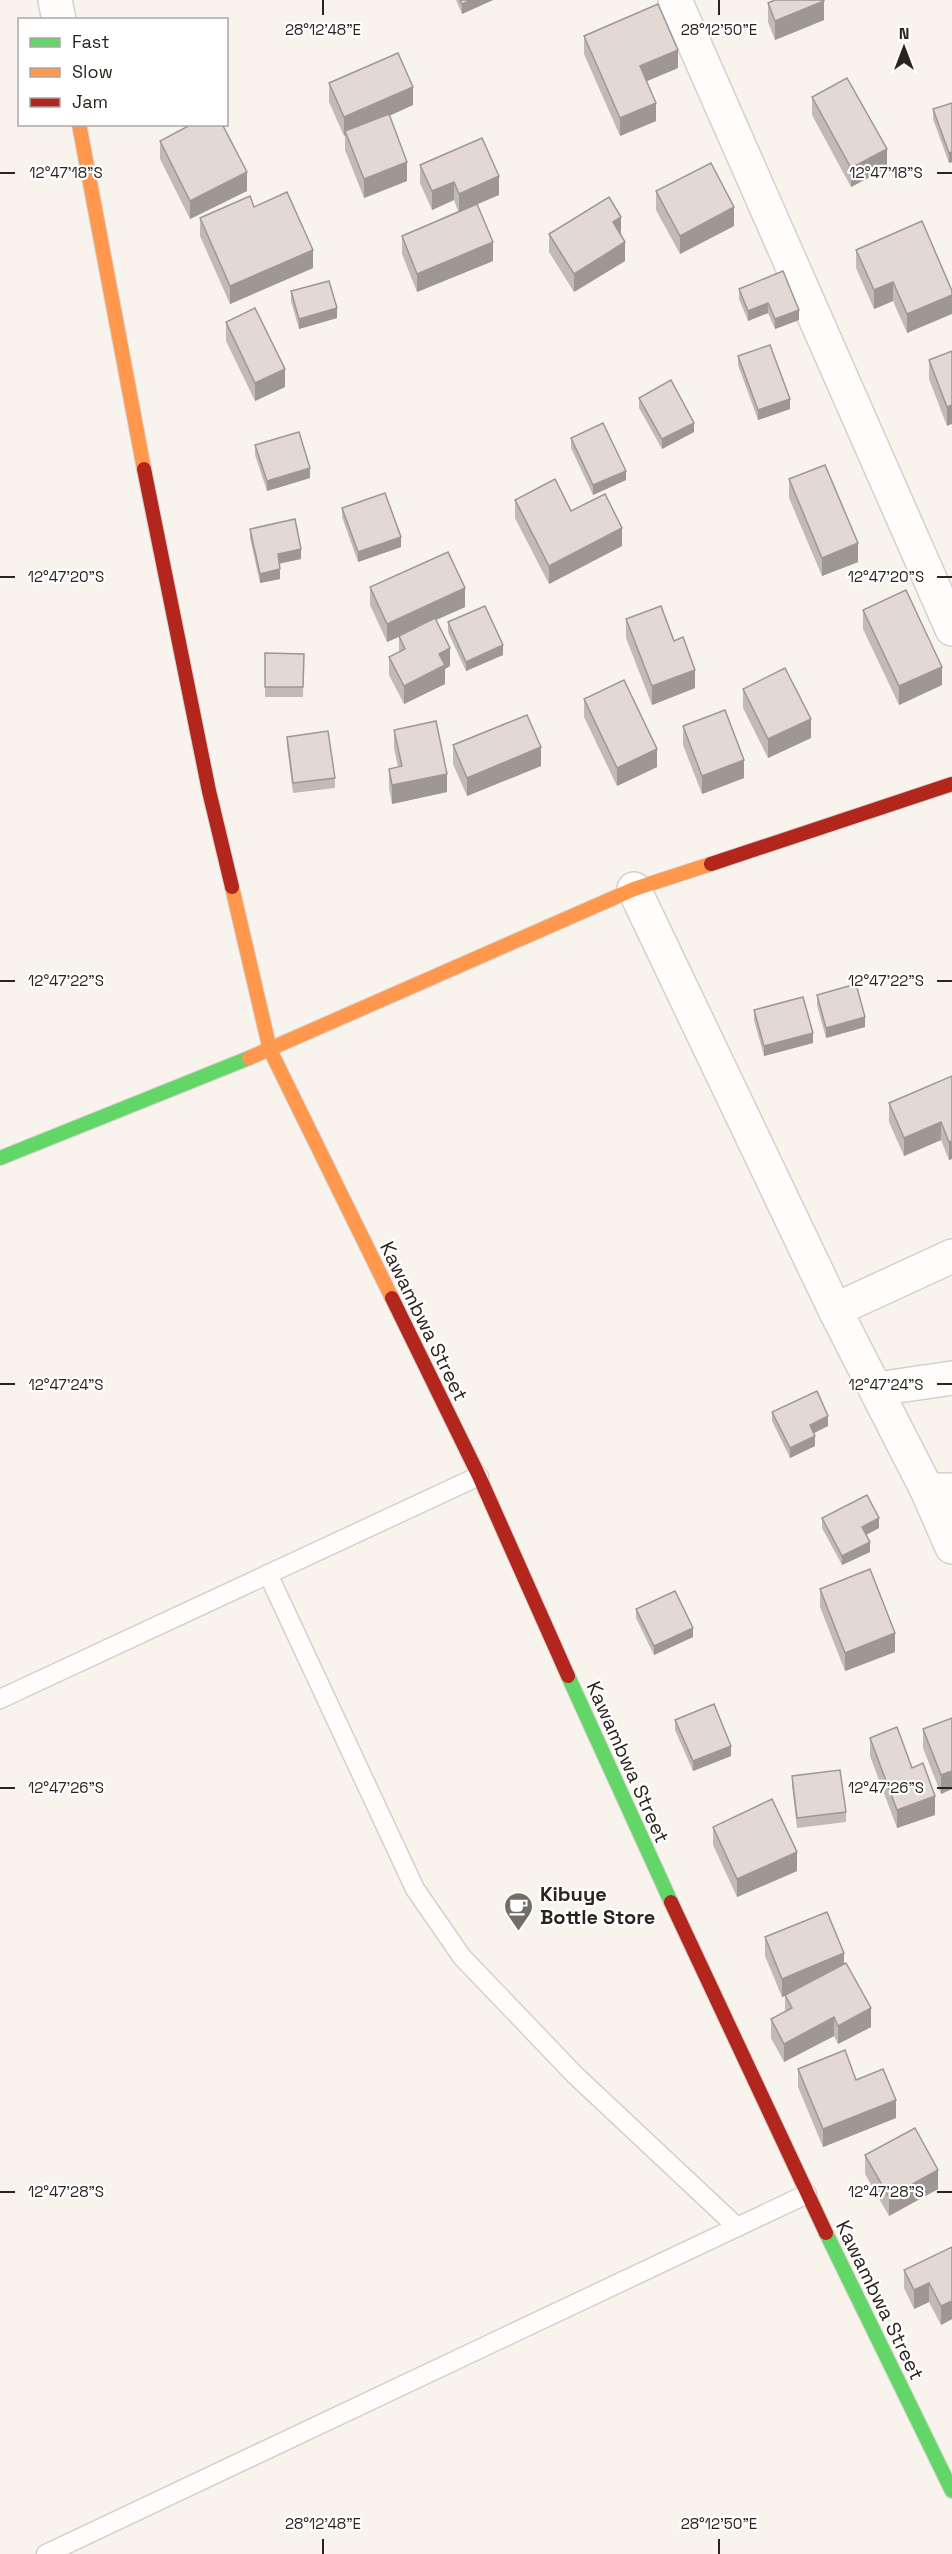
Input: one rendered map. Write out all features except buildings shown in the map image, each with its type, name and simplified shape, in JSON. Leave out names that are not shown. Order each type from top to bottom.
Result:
[{"type":"street","points":[[55,0],[59,18]]},
{"type":"street","points":[[675,0],[952,629]]},
{"type":"street","name":"Kawambwa Street","points":[[79,126],[163,571],[209,791],[270,1050],[479,1476],[631,1816],[807,2194],[952,2491]]},
{"type":"street","points":[[0,1158],[270,1050],[634,889],[952,784]]},
{"type":"street","points":[[634,889],[835,1310],[877,1389],[940,1490],[952,1547]]},
{"type":"street","points":[[835,1310],[952,1256]]},
{"type":"street","points":[[877,1389],[952,1378]]},
{"type":"lane","points":[[0,1699],[479,1476]]},
{"type":"lane","points":[[267,1574],[415,1889],[462,1957],[575,2075],[737,2227]]},
{"type":"lane","points":[[46,2554],[807,2194]]},
{"type":"traffic: fast","points":[[0,1158],[249,1058]]},
{"type":"traffic: fast","points":[[568,1676],[671,1902]]},
{"type":"traffic: fast","points":[[826,2233],[952,2491]]},
{"type":"traffic: slow","points":[[79,126],[144,469]]},
{"type":"traffic: slow","points":[[249,1058],[634,889],[711,864]]},
{"type":"traffic: slow","points":[[232,887],[270,1050],[392,1298]]},
{"type":"traffic: jam","points":[[144,469],[209,791],[232,887]]},
{"type":"traffic: jam","points":[[711,864],[952,784]]},
{"type":"traffic: jam","points":[[392,1298],[479,1476],[568,1676]]},
{"type":"traffic: jam","points":[[671,1902],[826,2233]]},
{"type":"place","name":"Kibuye Bottle Store","points":[[519,1932]]}]
